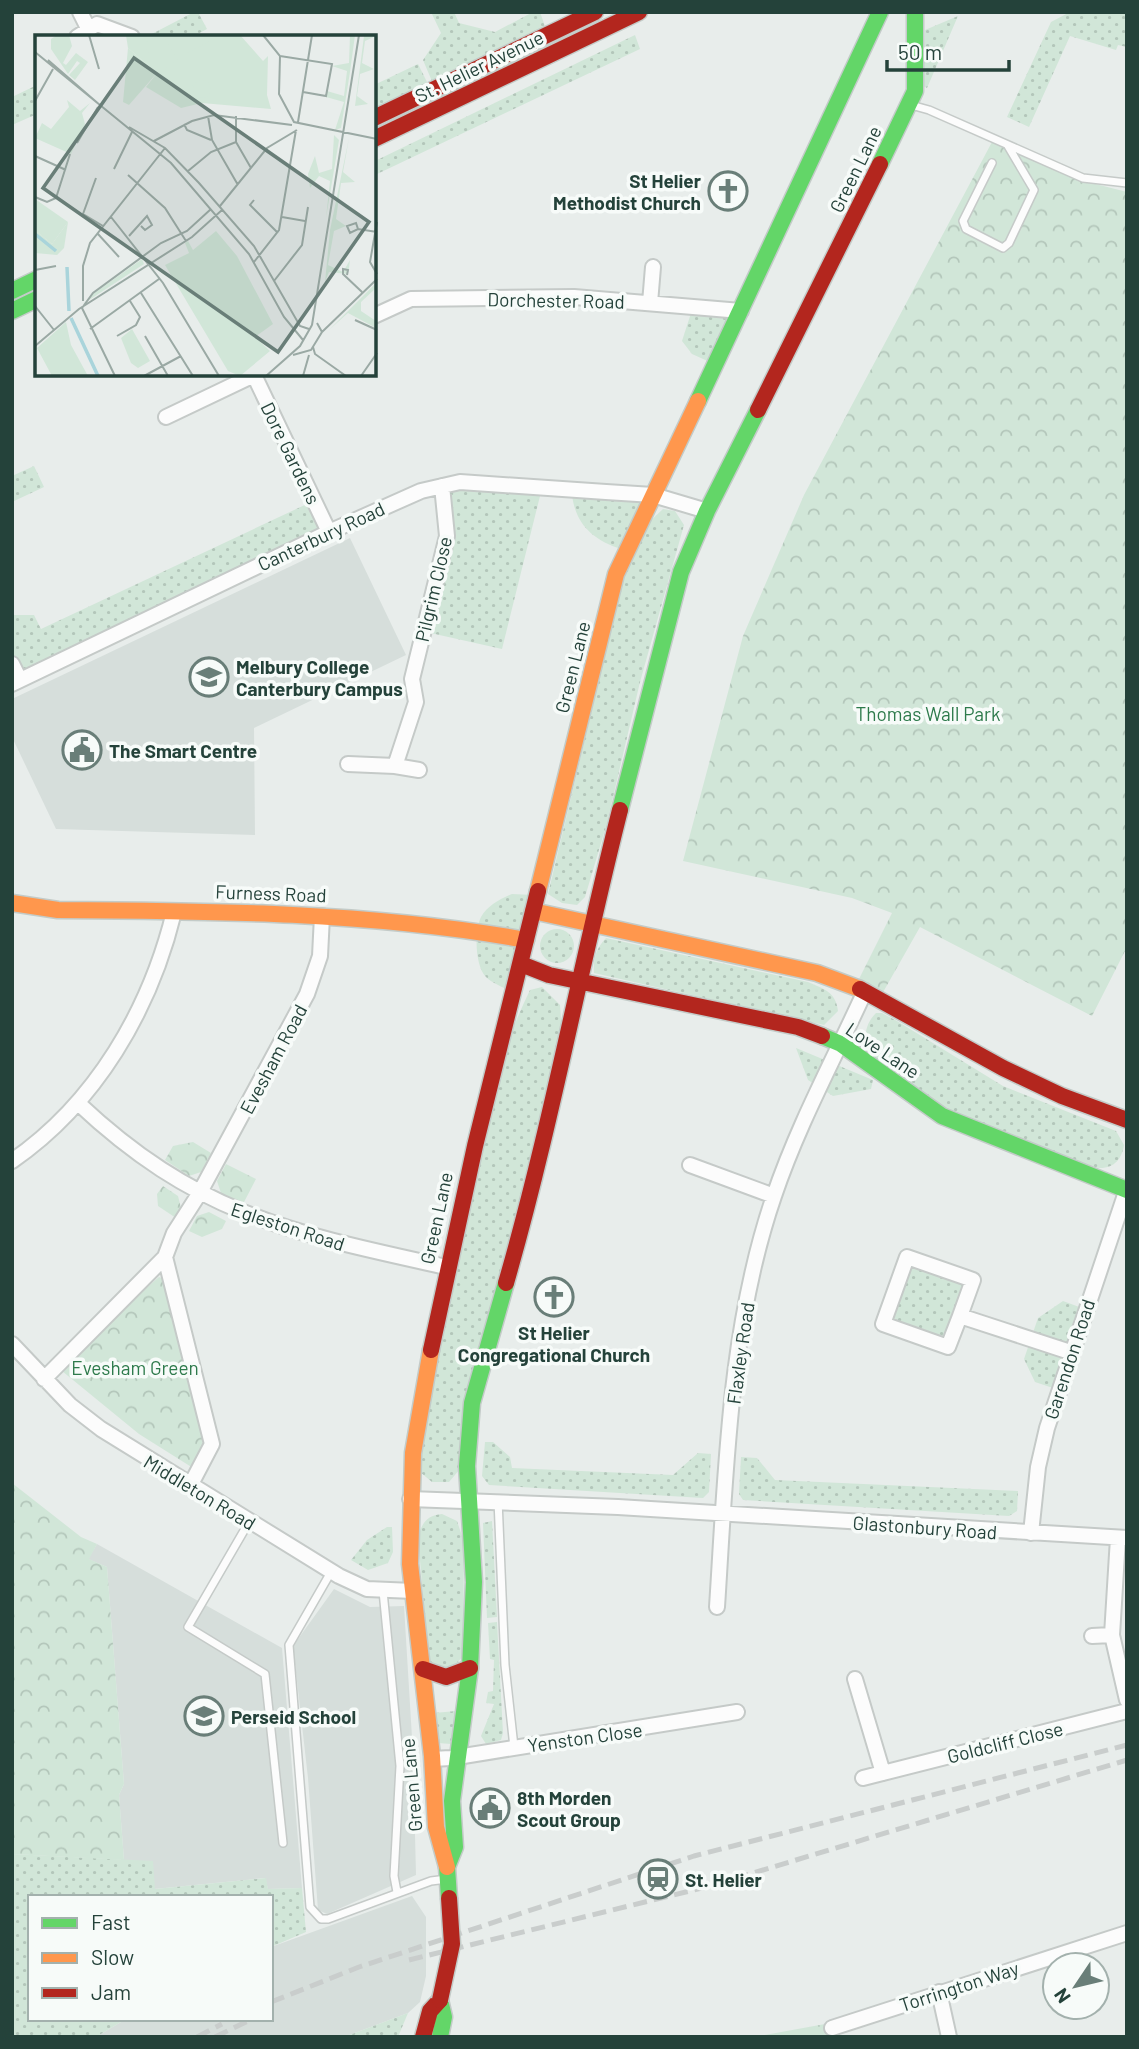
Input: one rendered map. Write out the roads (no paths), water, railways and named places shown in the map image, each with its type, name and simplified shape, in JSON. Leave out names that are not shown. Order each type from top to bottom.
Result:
[{"type":"main road","name":"St. Helier Avenue","points":[[376,117],[595,12]]},
{"type":"main road","name":"St. Helier Avenue","points":[[376,138],[639,12]]},
{"type":"main road","name":"Green Lane","points":[[448,1873],[437,1848],[432,1759],[413,1591],[410,1500],[418,1419],[446,1267],[472,1152],[616,574],[632,534],[741,311],[880,12]]},
{"type":"main road","name":"Green Lane","points":[[448,1873],[455,1847],[453,1801],[470,1668],[474,1581],[468,1439],[472,1403],[539,1168],[591,924],[681,572],[707,511],[910,105],[915,91],[915,12]]},
{"type":"main road","points":[[12,290],[35,280]]},
{"type":"main road","points":[[12,311],[35,300]]},
{"type":"main road","name":"Furness Road","points":[[12,903],[58,910],[376,918],[474,929],[526,940]]},
{"type":"main road","name":"Love Lane","points":[[533,911],[817,973],[865,991],[1003,1068],[1062,1096],[1127,1120]]},
{"type":"main road","name":"Love Lane","points":[[521,964],[579,980],[798,1027],[841,1044],[942,1116],[1127,1189]]},
{"type":"main road","points":[[422,1669],[443,1678],[457,1676],[470,1668]]},
{"type":"main road","points":[[440,2037],[444,2017],[440,2000],[452,1944],[448,1873]]},
{"type":"main road","points":[[423,2037],[430,2011],[440,2000]]},
{"type":"street","points":[[80,12],[83,33],[97,24],[127,35]]},
{"type":"street","points":[[650,303],[653,267]]},
{"type":"street","name":"Dorchester Road","points":[[376,315],[411,299],[574,297],[741,311]]},
{"type":"street","points":[[166,417],[253,376]]},
{"type":"street","name":"Dore Gardens","points":[[255,376],[329,532]]},
{"type":"street","name":"Canterbury Road","points":[[16,682],[329,532],[409,496],[442,486],[460,482],[653,495],[707,511]]},
{"type":"street","name":"Pilgrim Close","points":[[395,766],[416,702],[411,679],[447,536],[442,486]]},
{"type":"street","points":[[12,664],[16,682]]},
{"type":"street","points":[[348,764],[395,766],[419,771]]},
{"type":"street","points":[[12,1161],[38,1143],[78,1103],[114,1054],[146,998],[164,950],[174,912]]},
{"type":"street","name":"Evesham Road","points":[[199,1194],[307,994],[320,956],[322,916]]},
{"type":"street","name":"Flaxley Road","points":[[723,1513],[733,1391],[743,1321],[774,1196],[798,1135],[865,991]]},
{"type":"street","name":"Egleston Road","points":[[78,1103],[121,1142],[199,1194],[258,1220],[303,1234],[446,1267]]},
{"type":"street","points":[[690,1165],[774,1196]]},
{"type":"street","name":"Garendon Road","points":[[1031,1533],[1041,1454],[1070,1352],[1127,1189]]},
{"type":"street","points":[[44,1379],[165,1257],[174,1233],[199,1194]]},
{"type":"street","points":[[907,1256],[973,1280],[960,1316],[948,1347],[883,1324],[907,1256]]},
{"type":"street","points":[[165,1257],[212,1444],[190,1486]]},
{"type":"street","points":[[960,1316],[1070,1352]]},
{"type":"street","name":"Middleton Road","points":[[12,1345],[44,1379],[101,1429],[190,1486],[331,1572],[367,1589],[413,1591]]},
{"type":"street","name":"Glastonbury Road","points":[[410,1500],[499,1500],[1123,1538]]},
{"type":"street","points":[[717,1606],[723,1513]]},
{"type":"street","points":[[1123,1538],[1112,1635],[1127,1700]]},
{"type":"street","points":[[1092,1636],[1112,1635]]},
{"type":"street","points":[[855,1679],[883,1773]]},
{"type":"street","name":"Goldcliff Close","points":[[863,1778],[1127,1711]]},
{"type":"street","name":"Yenston Close","points":[[432,1759],[737,1712]]},
{"type":"street","name":"Torrington Way","points":[[832,2028],[1127,1933]]},
{"type":"street","points":[[939,1992],[949,2037]]},
{"type":"lane","points":[[910,105],[929,110],[1083,178],[1127,183]]},
{"type":"lane","points":[[992,163],[963,221],[966,229],[1003,248],[1009,243],[1034,190],[1008,146]]},
{"type":"lane","points":[[499,1500],[505,1665],[514,1747]]},
{"type":"lane","points":[[249,1522],[188,1627],[265,1674],[283,1843]]},
{"type":"lane","points":[[331,1572],[289,1645],[310,1907],[321,1919],[328,1919],[448,1873]]},
{"type":"lane","points":[[383,1591],[400,1766],[394,1876],[397,1892]]},
{"type":"railway","points":[[273,2001],[359,1967],[694,1856],[1127,1745]]},
{"type":"railway","points":[[409,1960],[710,1886],[1127,1760]]},
{"type":"railway","points":[[215,2037],[248,2021]]},
{"type":"railway","points":[[197,2037],[222,2024]]},
{"type":"place","name":"St Helier Methodist Church","points":[[728,191]]},
{"type":"place","name":"Melbury College Canterbury Campus","points":[[209,677]]},
{"type":"place","name":"The Smart Centre","points":[[82,750]]},
{"type":"place","name":"St Helier Congregational Church","points":[[554,1297]]},
{"type":"place","name":"Perseid School","points":[[204,1716]]},
{"type":"place","name":"8th Morden Scout Group","points":[[490,1808]]},
{"type":"place","name":"St. Helier","points":[[658,1879]]},
{"type":"park label","name":"Thomas Wall Park","points":[[928,713]]},
{"type":"park label","name":"Evesham Green","points":[[135,1367]]}]
